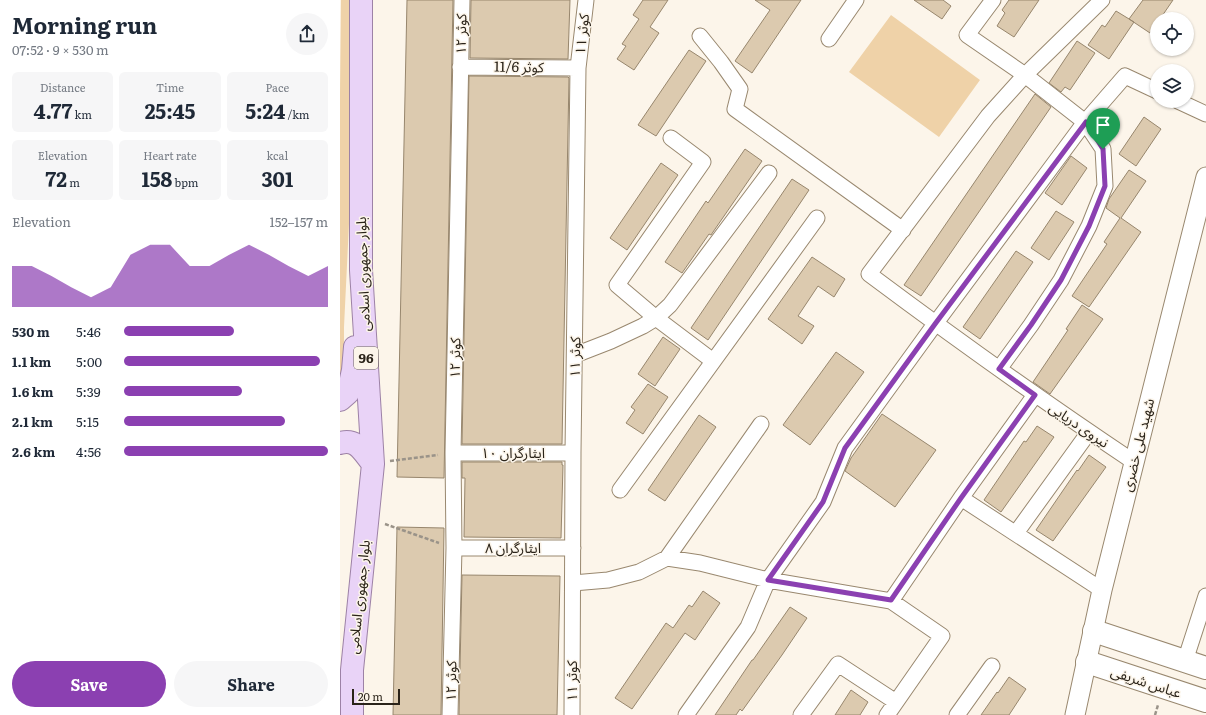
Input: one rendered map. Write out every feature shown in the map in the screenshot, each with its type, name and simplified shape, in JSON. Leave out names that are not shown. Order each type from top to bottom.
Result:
[{"type":"main road","name":"بلوار جمهوری اسلامی","points":[[352,715],[352,670],[373,464],[361,270],[361,0]]},
{"type":"main road","points":[[340,400],[348,393],[353,370],[361,270]]},
{"type":"main road","points":[[340,443],[346,441],[357,444],[373,464]]},
{"type":"main road","points":[[1094,631],[1206,668]]},
{"type":"main road","name":"عباس شریفی","points":[[1087,662],[1206,701]]},
{"type":"street","name":"کوثر ۱۲","points":[[450,715],[454,548],[453,453],[462,0]]},
{"type":"street","name":"کوثر ۱۱","points":[[572,715],[572,548],[578,68],[586,0]]},
{"type":"street","points":[[829,39],[856,0]]},
{"type":"street","points":[[993,0],[967,35],[1025,75],[1086,122],[1103,149],[1105,186],[1089,226],[1061,280],[999,369]]},
{"type":"street","points":[[700,36],[722,62],[740,89],[735,109],[903,230],[988,116],[1025,75],[1102,0]]},
{"type":"street","name":"کوثر 11/6","points":[[460,67],[578,68]]},
{"type":"street","points":[[686,715],[748,627],[768,580],[823,502],[845,448],[935,324],[1086,122],[1125,76],[1150,88]]},
{"type":"street","points":[[1193,108],[1206,114]]},
{"type":"street","points":[[671,138],[703,162],[617,285],[656,318],[713,361]]},
{"type":"street","points":[[575,355],[611,341],[656,318],[670,304],[770,173]]},
{"type":"street","name":"شهید علی خضری","points":[[1075,715],[1102,590],[1206,177]]},
{"type":"street","points":[[620,490],[817,218]]},
{"type":"street","name":"نیروی دریایی","points":[[903,230],[869,274],[935,324],[1035,395],[1134,462]]},
{"type":"street","points":[[891,600],[961,498],[1035,395]]},
{"type":"street","points":[[573,583],[608,580],[639,572],[667,558],[761,424]]},
{"type":"street","points":[[1016,533],[1088,432]]},
{"type":"street","name":"ایثارگران ۱۰","points":[[453,453],[573,453]]},
{"type":"street","points":[[961,498],[1102,590]]},
{"type":"street","name":"ایثارگران ۸","points":[[454,548],[572,548]]},
{"type":"street","points":[[667,558],[700,563],[768,580],[891,600],[942,636],[887,715]]},
{"type":"street","points":[[1185,661],[1206,596]]},
{"type":"street","points":[[801,715],[838,664],[896,702]]},
{"type":"street","points":[[957,715],[992,666]]},
{"type":"path","points":[[373,464],[453,453]]},
{"type":"path","points":[[367,518],[454,548]]},
{"type":"shaded area","points":[[341,0],[351,0],[350,203],[344,327],[344,374],[340,379],[340,93]]},
{"type":"shaded area","points":[[891,15],[980,80],[939,137],[849,72]]},
{"type":"building","points":[[407,0],[453,0],[444,478],[397,477]]},
{"type":"building","points":[[471,0],[570,0],[568,59],[470,58]]},
{"type":"building","points":[[643,0],[668,0],[650,27],[659,33],[634,70],[617,59],[626,46],[622,44],[639,19],[633,15]]},
{"type":"building","points":[[755,0],[801,0],[752,73],[735,61],[770,10]]},
{"type":"building","points":[[914,0],[943,0],[951,6],[942,19]]},
{"type":"building","points":[[1009,0],[1039,0],[1014,37],[997,26],[1005,13],[1002,10]]},
{"type":"building","points":[[1143,0],[1173,0],[1165,12],[1150,12],[1150,33],[1129,19]]},
{"type":"building","points":[[1116,11],[1134,22],[1109,59],[1088,45],[1102,25],[1105,27]]},
{"type":"building","points":[[1077,41],[1095,53],[1070,90],[1065,87],[1061,92],[1049,83]]},
{"type":"building","points":[[689,50],[706,61],[656,136],[638,125]]},
{"type":"building","points":[[469,76],[569,78],[562,444],[462,444]]},
{"type":"building","points":[[1035,94],[1051,107],[921,296],[904,285]]},
{"type":"building","points":[[1144,117],[1161,129],[1136,166],[1119,154]]},
{"type":"building","points":[[745,149],[762,161],[711,235],[709,234],[682,273],[665,262],[706,201],[708,203]]},
{"type":"building","points":[[1071,156],[1087,168],[1062,205],[1045,193]]},
{"type":"building","points":[[661,163],[678,175],[627,250],[610,238]]},
{"type":"building","points":[[1129,170],[1146,181],[1121,218],[1141,232],[1089,307],[1072,296],[1107,244],[1104,242],[1120,218],[1106,208],[1109,199]]},
{"type":"building","points":[[792,179],[809,190],[708,340],[691,328]]},
{"type":"building","points":[[1056,211],[1074,222],[1049,260],[1031,248]]},
{"type":"building","points":[[1016,251],[1033,262],[980,339],[963,327]]},
{"type":"building","points":[[812,257],[845,279],[834,297],[818,286],[798,316],[814,326],[802,344],[768,319]]},
{"type":"building","points":[[1082,305],[1103,319],[1050,394],[1033,382],[1068,330],[1066,329]]},
{"type":"building","points":[[663,337],[680,349],[655,386],[638,374]]},
{"type":"building","points":[[836,352],[864,372],[810,445],[783,425]]},
{"type":"building","points":[[648,384],[668,397],[643,434],[626,423],[635,410],[631,407]]},
{"type":"building","points":[[882,414],[936,450],[895,507],[845,471],[851,458]]},
{"type":"building","points":[[699,415],[716,427],[665,501],[648,490]]},
{"type":"building","points":[[1037,426],[1054,437],[1001,512],[984,500],[1024,441],[1026,442]]},
{"type":"building","points":[[1089,455],[1106,467],[1053,541],[1036,530]]},
{"type":"building","points":[[462,462],[562,462],[561,538],[464,537],[465,478],[462,478]]},
{"type":"building","points":[[397,527],[444,528],[441,715],[393,715]]},
{"type":"building","points":[[462,575],[560,576],[557,715],[459,715]]},
{"type":"building","points":[[703,591],[720,603],[695,640],[685,633],[632,709],[615,698],[666,623],[673,628],[689,605],[692,607]]},
{"type":"building","points":[[790,607],[807,618],[782,655],[742,711],[740,709],[736,715],[715,715],[752,660]]},
{"type":"building","points":[[1009,677],[1026,689],[1009,715],[981,715],[997,692],[998,693]]},
{"type":"building","points":[[851,690],[868,702],[860,715],[835,715]]},
{"type":"route","points":[[1086,122],[1103,149],[1105,186],[1089,226],[1061,280],[999,369],[1035,395],[961,498],[891,600],[768,580],[823,502],[845,448],[935,324],[1086,122]]}]
